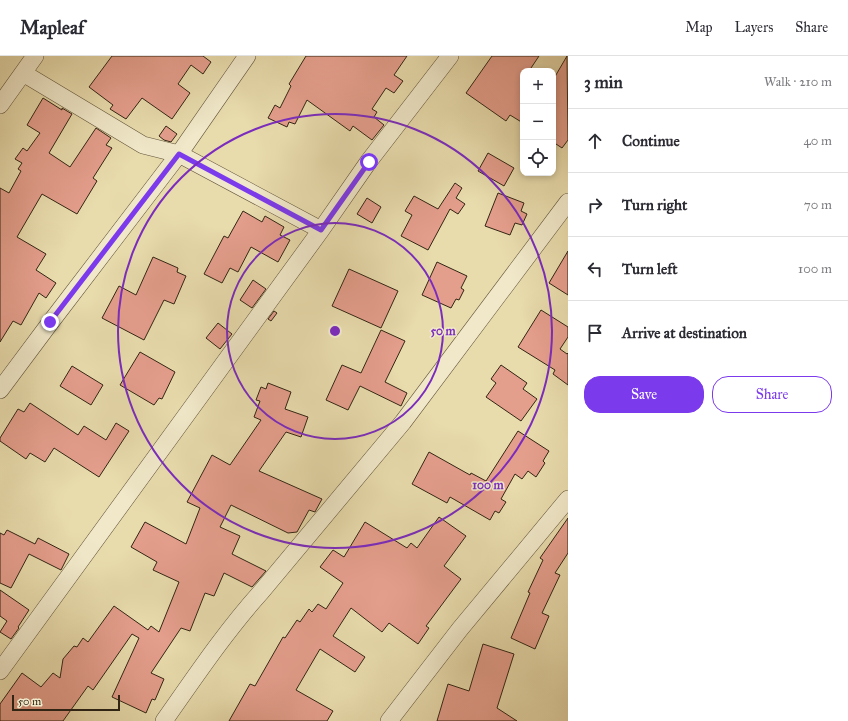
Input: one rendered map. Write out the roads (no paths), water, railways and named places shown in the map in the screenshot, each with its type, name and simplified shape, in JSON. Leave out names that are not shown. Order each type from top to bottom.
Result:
[{"type":"street","points":[[0,104],[35,56]]},
{"type":"street","points":[[0,390],[179,154],[247,56]]},
{"type":"street","points":[[0,671],[374,155],[450,56]]},
{"type":"street","points":[[23,73],[143,145],[179,154],[321,230]]},
{"type":"street","points":[[164,721],[237,619],[404,422],[568,202]]},
{"type":"street","points":[[389,721],[460,629],[568,498]]}]
